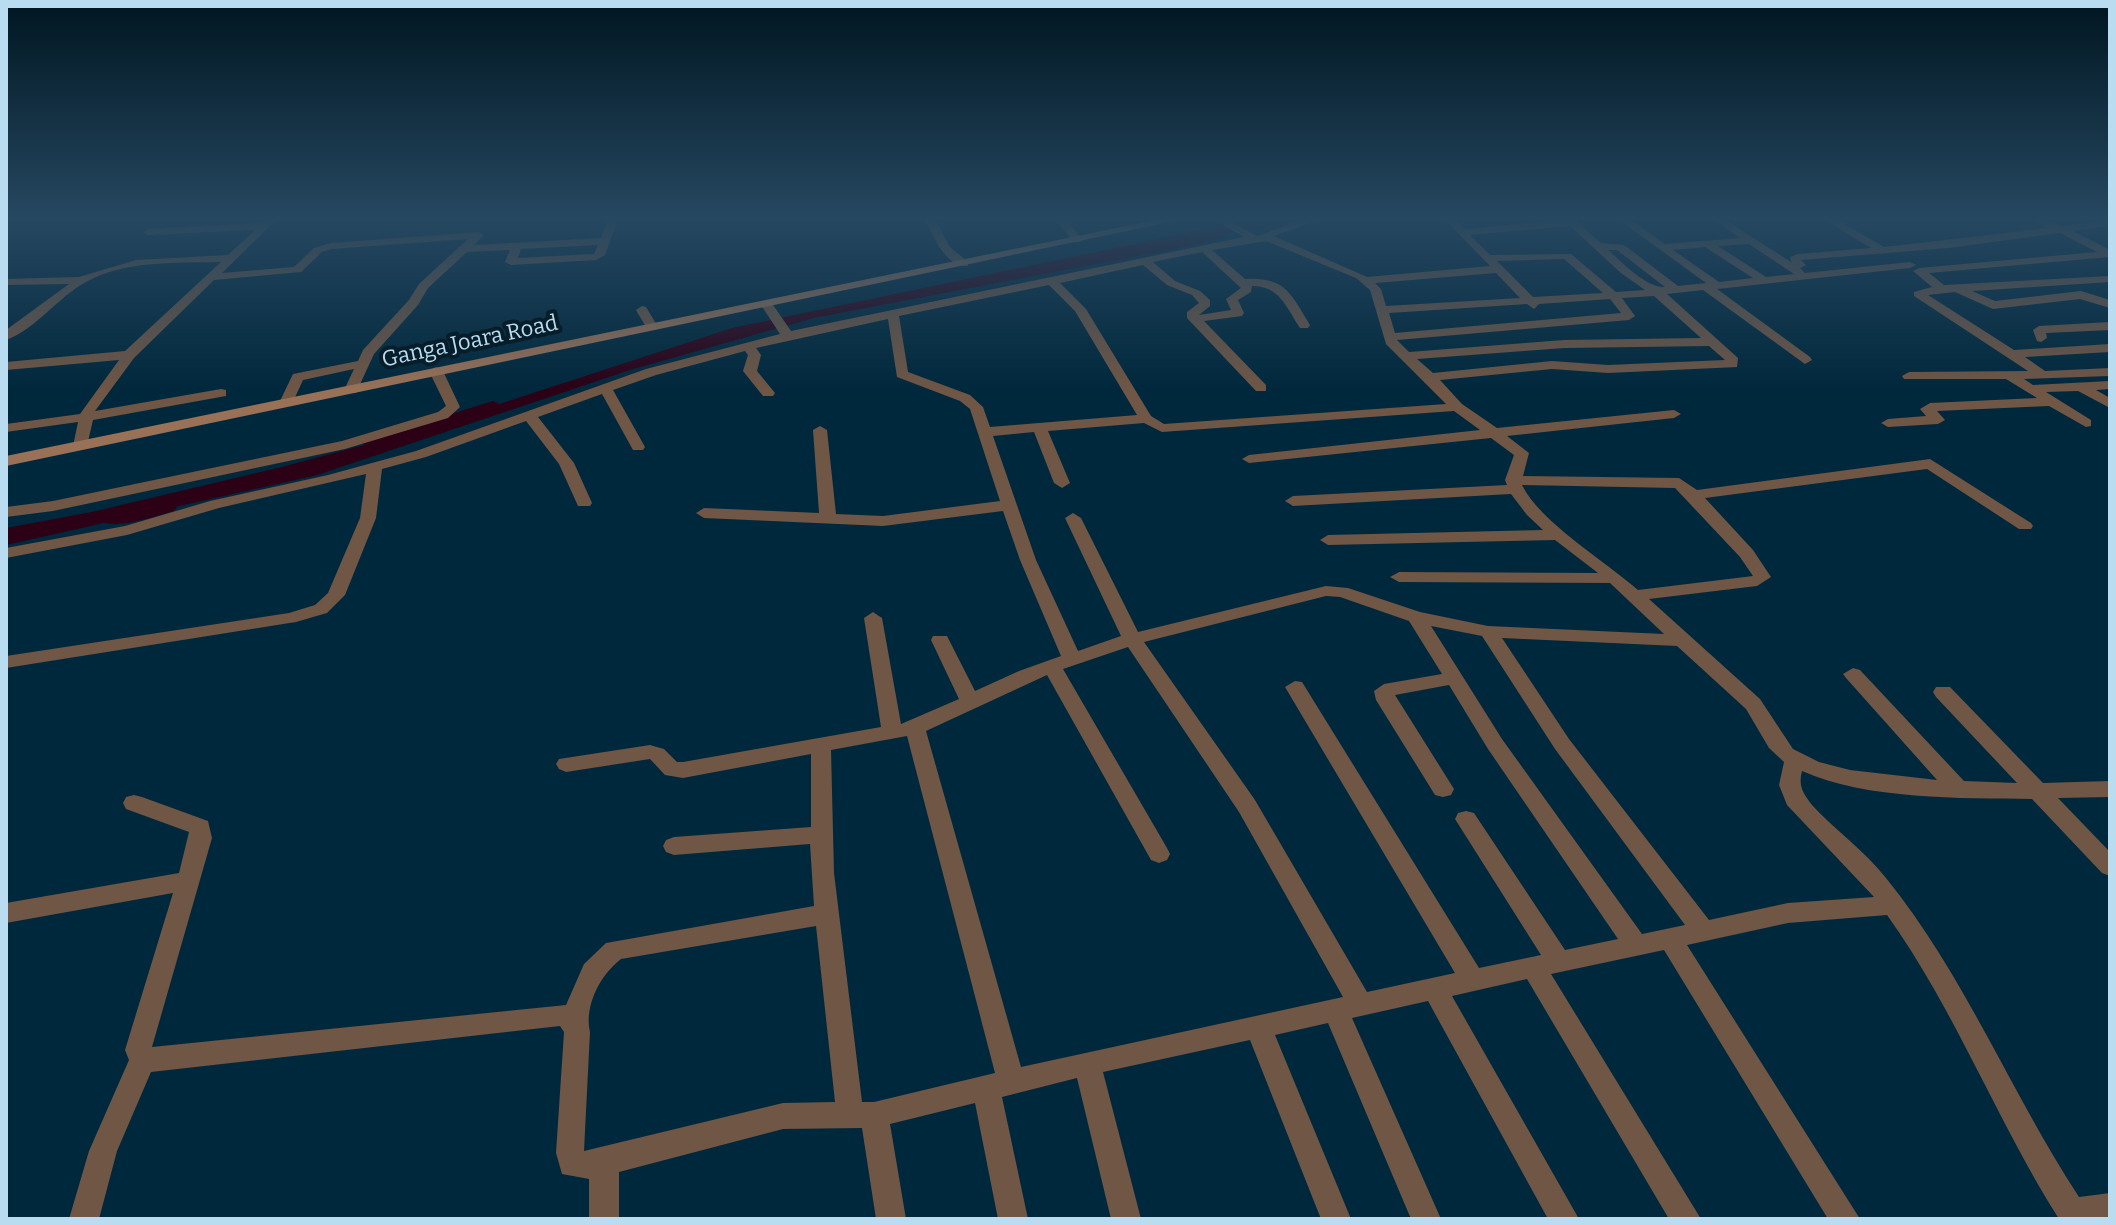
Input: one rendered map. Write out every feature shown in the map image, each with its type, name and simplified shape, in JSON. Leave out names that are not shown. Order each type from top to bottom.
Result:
[{"type":"main road","name":"Ganga Joara Road","points":[[6,461],[652,327],[778,321],[924,276]]},
{"type":"street","points":[[9,332],[89,276]]},
{"type":"street","points":[[80,446],[92,403],[129,355],[213,277],[223,276]]},
{"type":"street","points":[[351,390],[361,364],[433,276]]},
{"type":"street","points":[[6,553],[127,530],[216,504],[421,454],[665,368],[747,346],[778,321],[893,314],[1074,276]]},
{"type":"street","points":[[1163,276],[1171,283],[1196,293],[1206,303],[1192,312],[1194,319],[1261,388]]},
{"type":"street","points":[[1194,319],[1238,313],[1232,299],[1247,290],[1235,276]]},
{"type":"street","points":[[1357,276],[1367,280],[1413,276]]},
{"type":"street","points":[[1507,276],[1552,324],[1581,367]]},
{"type":"street","points":[[1388,337],[1629,316],[1613,295],[1591,276]]},
{"type":"street","points":[[1430,377],[1552,365],[1608,369],[1732,364],[1733,361],[1713,342],[1636,276]]},
{"type":"street","points":[[1658,276],[1676,290]]},
{"type":"street","points":[[1700,276],[1805,360]]},
{"type":"street","points":[[1757,276],[1765,281]]},
{"type":"street","points":[[1381,310],[1657,292],[1805,276]]},
{"type":"street","points":[[1925,276],[1941,289]]},
{"type":"street","points":[[2042,375],[1918,294],[1941,289],[2110,279]]},
{"type":"street","points":[[6,282],[81,280]]},
{"type":"street","points":[[1367,280],[1375,289],[1388,337],[1457,407],[1522,453],[1515,485]]},
{"type":"street","points":[[1052,281],[1080,309],[1146,419],[1162,428],[1457,407]]},
{"type":"street","points":[[1243,283],[1266,281],[1276,284],[1304,325]]},
{"type":"street","points":[[1958,288],[1993,305],[2081,295],[2110,304]]},
{"type":"street","points":[[642,310],[652,327]]},
{"type":"street","points":[[893,314],[902,374],[972,401],[1028,560],[1072,659]]},
{"type":"street","points":[[2041,338],[2039,330],[2110,326]]},
{"type":"street","points":[[1406,356],[1564,344],[1713,342]]},
{"type":"street","points":[[747,346],[755,355],[750,371],[768,393]]},
{"type":"street","points":[[2013,354],[2110,348]]},
{"type":"street","points":[[6,366],[129,355]]},
{"type":"street","points":[[286,403],[298,377],[361,364]]},
{"type":"street","points":[[6,512],[53,506],[345,445],[443,415],[453,407],[436,371]]},
{"type":"street","points":[[1909,376],[2110,372]]},
{"type":"street","points":[[2008,375],[2086,423]]},
{"type":"street","points":[[2031,389],[2110,385]]},
{"type":"street","points":[[2082,387],[2110,404]]},
{"type":"street","points":[[605,388],[638,447]]},
{"type":"street","points":[[6,428],[221,393]]},
{"type":"street","points":[[1888,423],[1938,420],[1927,409],[1930,407],[2051,402]]},
{"type":"street","points":[[1249,459],[1674,414]]},
{"type":"street","points":[[529,415],[566,463],[584,503]]},
{"type":"street","points":[[985,432],[1146,419]]},
{"type":"street","points":[[1039,428],[1062,483]]},
{"type":"street","points":[[820,430],[828,519]]},
{"type":"street","points":[[1694,495],[1930,464],[2025,526]]},
{"type":"street","points":[[6,662],[290,618],[321,609],[336,595],[365,527],[375,467]]},
{"type":"street","points":[[1293,501],[1515,485],[1669,481],[1679,483],[1694,495],[1747,554],[1762,577],[1757,581],[1632,596]]},
{"type":"street","points":[[1515,485],[1544,523],[1614,578],[1753,704],[1776,745],[1795,759],[1843,776],[1958,789],[2071,792],[2110,789]]},
{"type":"street","points":[[704,513],[883,521],[1009,505]]},
{"type":"street","points":[[1073,518],[1132,639],[1247,806],[1348,1007],[1426,1219]]},
{"type":"street","points":[[1328,540],[1560,535]]},
{"type":"street","points":[[1399,577],[1614,578]]},
{"type":"street","points":[[566,764],[650,752],[657,754],[672,770],[683,770],[903,730],[1052,666],[1132,639],[1326,591],[1342,592],[1416,617],[1488,632],[1679,640]]},
{"type":"street","points":[[1416,617],[1495,744],[1637,946]]},
{"type":"street","points":[[873,618],[998,1084],[1013,1219]]},
{"type":"street","points":[[1488,632],[1562,744],[1704,931]]},
{"type":"street","points":[[940,640],[971,703]]},
{"type":"street","points":[[1052,666],[1159,854]]},
{"type":"street","points":[[1853,674],[1958,789]]},
{"type":"street","points":[[1443,789],[1386,700],[1384,691],[1454,678]]},
{"type":"street","points":[[1295,687],[1473,981]]},
{"type":"street","points":[[1943,692],[2033,790],[2110,867]]},
{"type":"street","points":[[821,746],[826,914],[862,1115],[891,1219]]},
{"type":"street","points":[[1795,759],[1789,781],[1790,792],[1858,861],[1894,905],[1947,992],[2052,1184],[2074,1216],[2110,1208]]},
{"type":"street","points":[[134,803],[200,827],[201,838],[138,1050],[143,1059]]},
{"type":"street","points":[[1466,819],[1686,1219]]},
{"type":"street","points":[[674,846],[822,835]]},
{"type":"street","points":[[6,913],[188,881]]},
{"type":"street","points":[[826,914],[615,950],[600,959],[591,973],[574,1019],[577,1032],[570,1153],[572,1164],[586,1166],[783,1116],[862,1115],[1087,1063],[1788,913],[1894,905]]},
{"type":"street","points":[[1670,939],[1845,1219]]},
{"type":"street","points":[[1435,990],[1564,1219]]},
{"type":"street","points":[[143,1059],[160,1060],[560,1015],[574,1019]]},
{"type":"street","points":[[1258,1026],[1336,1219]]},
{"type":"street","points":[[84,1219],[103,1151],[143,1059]]},
{"type":"street","points":[[1087,1063],[1126,1219]]},
{"type":"street","points":[[604,1161],[604,1219]]},
{"type":"shaded area","points":[[980,276],[1032,276],[814,318],[630,370],[317,475],[6,545],[6,528],[92,512],[282,467],[420,430],[732,328]]},
{"type":"waterway","points":[[371,444],[493,406]]},
{"type":"waterway","points":[[106,519],[138,516],[168,507]]}]
